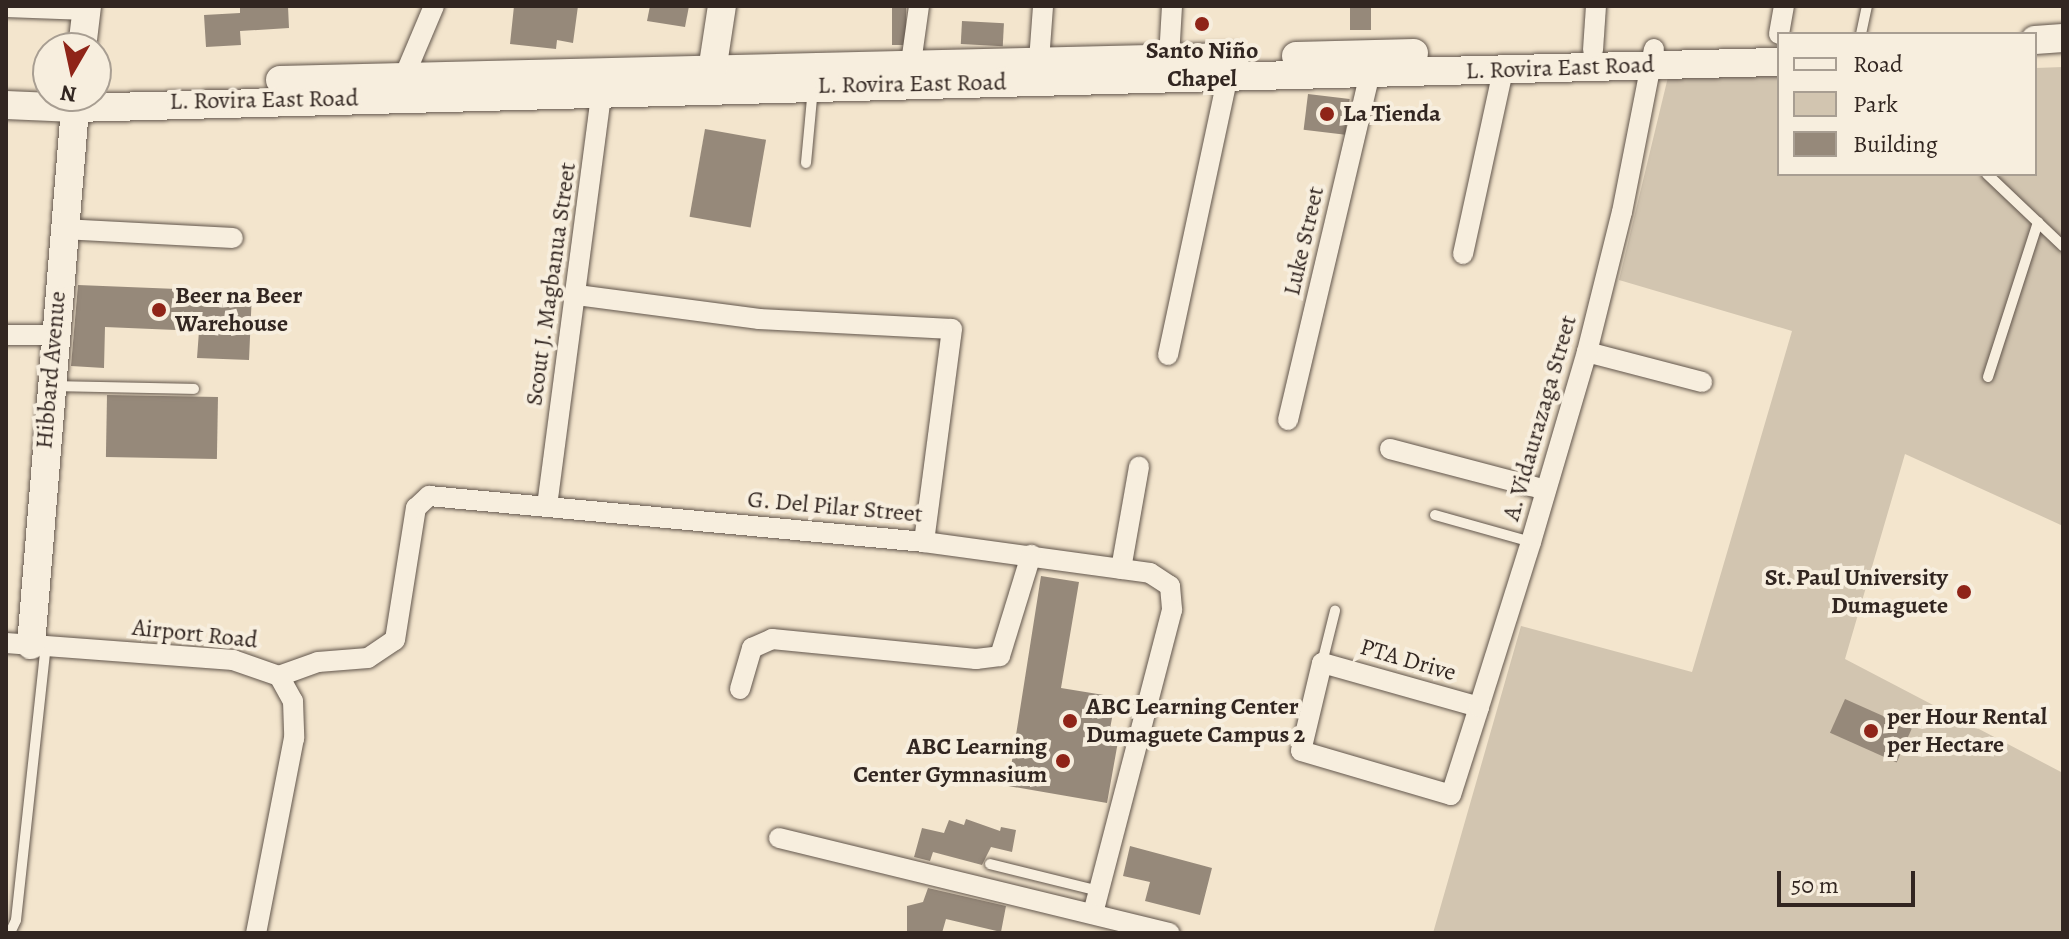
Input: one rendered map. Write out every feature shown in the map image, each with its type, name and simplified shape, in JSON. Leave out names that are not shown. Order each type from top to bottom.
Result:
[{"type":"main road","points":[[711,78],[722,6]]},
{"type":"main road","points":[[84,32],[87,8]]},
{"type":"main road","points":[[2037,40],[2063,38]]},
{"type":"main road","name":"L. Rovira East Road","points":[[112,99],[337,88],[711,78],[911,63],[982,72],[1039,61],[1169,58],[1228,76],[1370,74],[1427,62],[1503,71],[1777,45]]},
{"type":"main road","name":"L. Rovira East Road","points":[[711,78],[813,86],[982,72],[1427,62],[1593,50],[1652,57]]},
{"type":"main road","points":[[2037,56],[2063,56]]},
{"type":"main road","name":"L. Rovira East Road","points":[[112,89],[337,88],[404,77],[603,80]]},
{"type":"main road","name":"L. Rovira East Road","points":[[6,105],[32,103]]},
{"type":"main road","name":"Hibbard Avenue","points":[[28,645],[63,229],[65,112]]},
{"type":"street","points":[[404,77],[434,6]]},
{"type":"street","points":[[911,63],[919,6]]},
{"type":"street","points":[[1039,61],[1043,6]]},
{"type":"street","points":[[1169,58],[1172,6]]},
{"type":"street","points":[[1593,50],[1596,6]]},
{"type":"street","points":[[1781,32],[1784,6]]},
{"type":"street","points":[[6,7],[87,8]]},
{"type":"street","name":"A. Vidaurazaga Street","points":[[1322,663],[1301,751],[1451,795],[1587,352],[1652,57]]},
{"type":"street","points":[[1463,254],[1503,71]]},
{"type":"street","name":"Luke Street","points":[[1288,420],[1370,74]]},
{"type":"street","points":[[1168,355],[1228,76]]},
{"type":"street","name":"Scout J. Magbanua Street","points":[[547,506],[603,80]]},
{"type":"street","points":[[63,229],[233,238]]},
{"type":"street","points":[[577,295],[759,319],[952,329],[924,542]]},
{"type":"street","points":[[6,335],[53,335]]},
{"type":"street","points":[[1587,352],[1702,382]]},
{"type":"street","points":[[1390,449],[1546,490]]},
{"type":"street","points":[[1121,569],[1139,467]]},
{"type":"street","name":"G. Del Pilar Street","points":[[279,676],[318,662],[368,658],[395,640],[416,508],[422,498],[547,506],[924,542],[1031,555],[1163,578],[1173,598],[1093,913]]},
{"type":"street","points":[[740,689],[752,648],[772,639],[976,659],[1000,656],[1031,555]]},
{"type":"street","name":"Airport Road","points":[[28,645],[233,660],[279,676],[293,701],[294,738],[256,933]]},
{"type":"street","name":"PTA Drive","points":[[1322,663],[1479,707]]},
{"type":"street","points":[[779,838],[1170,933]]},
{"type":"lane","points":[[1861,32],[1867,6]]},
{"type":"lane","points":[[806,163],[813,86]]},
{"type":"lane","points":[[1989,176],[2063,246]]},
{"type":"lane","points":[[1988,377],[2038,222]]},
{"type":"lane","points":[[49,385],[194,389]]},
{"type":"lane","points":[[1435,515],[1531,542]]},
{"type":"lane","points":[[1322,663],[1335,611]]},
{"type":"lane","points":[[10,933],[16,920],[28,645]]},
{"type":"lane","points":[[990,864],[1099,891]]},
{"type":"green space","points":[[2063,67],[2063,526],[1905,454],[1845,659],[2063,773],[2063,933],[1433,933],[1521,626],[1692,672],[1792,331],[1619,280],[1668,77],[1777,75],[1777,176],[2037,176],[2037,68]]},
{"type":"building","points":[[240,6],[288,6],[289,28],[240,31],[241,45],[206,47],[204,15],[240,13]]},
{"type":"building","points":[[514,6],[578,6],[573,43],[557,40],[556,49],[510,44]]},
{"type":"building","points":[[650,6],[689,6],[685,27],[647,21]]},
{"type":"building","points":[[892,6],[906,6],[906,45],[892,45]]},
{"type":"building","points":[[1350,6],[1371,6],[1371,30],[1350,30]]},
{"type":"building","points":[[962,21],[1004,23],[1003,46],[961,44]]},
{"type":"building","name":"La Tienda","points":[[1308,94],[1350,99],[1345,135],[1304,130]]},
{"type":"building","points":[[705,129],[766,140],[751,227],[690,217]]},
{"type":"building","name":"Beer na Beer Warehouse","points":[[78,285],[252,292],[249,360],[197,358],[199,331],[105,327],[104,368],[71,366]]},
{"type":"building","points":[[107,395],[218,397],[217,459],[106,457]]},
{"type":"building","points":[[1041,576],[1079,582],[1061,688],[1116,697],[1109,734],[1119,736],[1107,803],[1008,786]]},
{"type":"building","name":"per Hour Rental per Hectare","points":[[1845,699],[1912,729],[1897,762],[1830,733]]},
{"type":"building","points":[[966,819],[1000,831],[1001,827],[1016,830],[1012,852],[991,847],[982,865],[933,852],[930,861],[914,857],[922,828],[944,833],[949,820],[964,825]]},
{"type":"building","points":[[1130,846],[1212,868],[1200,915],[1145,901],[1150,882],[1123,876]]},
{"type":"building","points":[[928,888],[1006,906],[1001,932],[946,919],[942,933],[907,933],[907,906],[923,902]]},
{"type":"place","name":"Santo Niño Chapel","points":[[1202,24]]},
{"type":"place","name":"La Tienda","points":[[1327,114]]},
{"type":"place","name":"Beer na Beer Warehouse","points":[[159,310]]},
{"type":"place","name":"St. Paul University Dumaguete","points":[[1964,592]]},
{"type":"place","name":"ABC Learning Center Dumaguete Campus 2","points":[[1070,721]]},
{"type":"place","name":"per Hour Rental per Hectare","points":[[1871,731]]},
{"type":"place","name":"ABC Learning Center Gymnasium","points":[[1063,761]]}]
